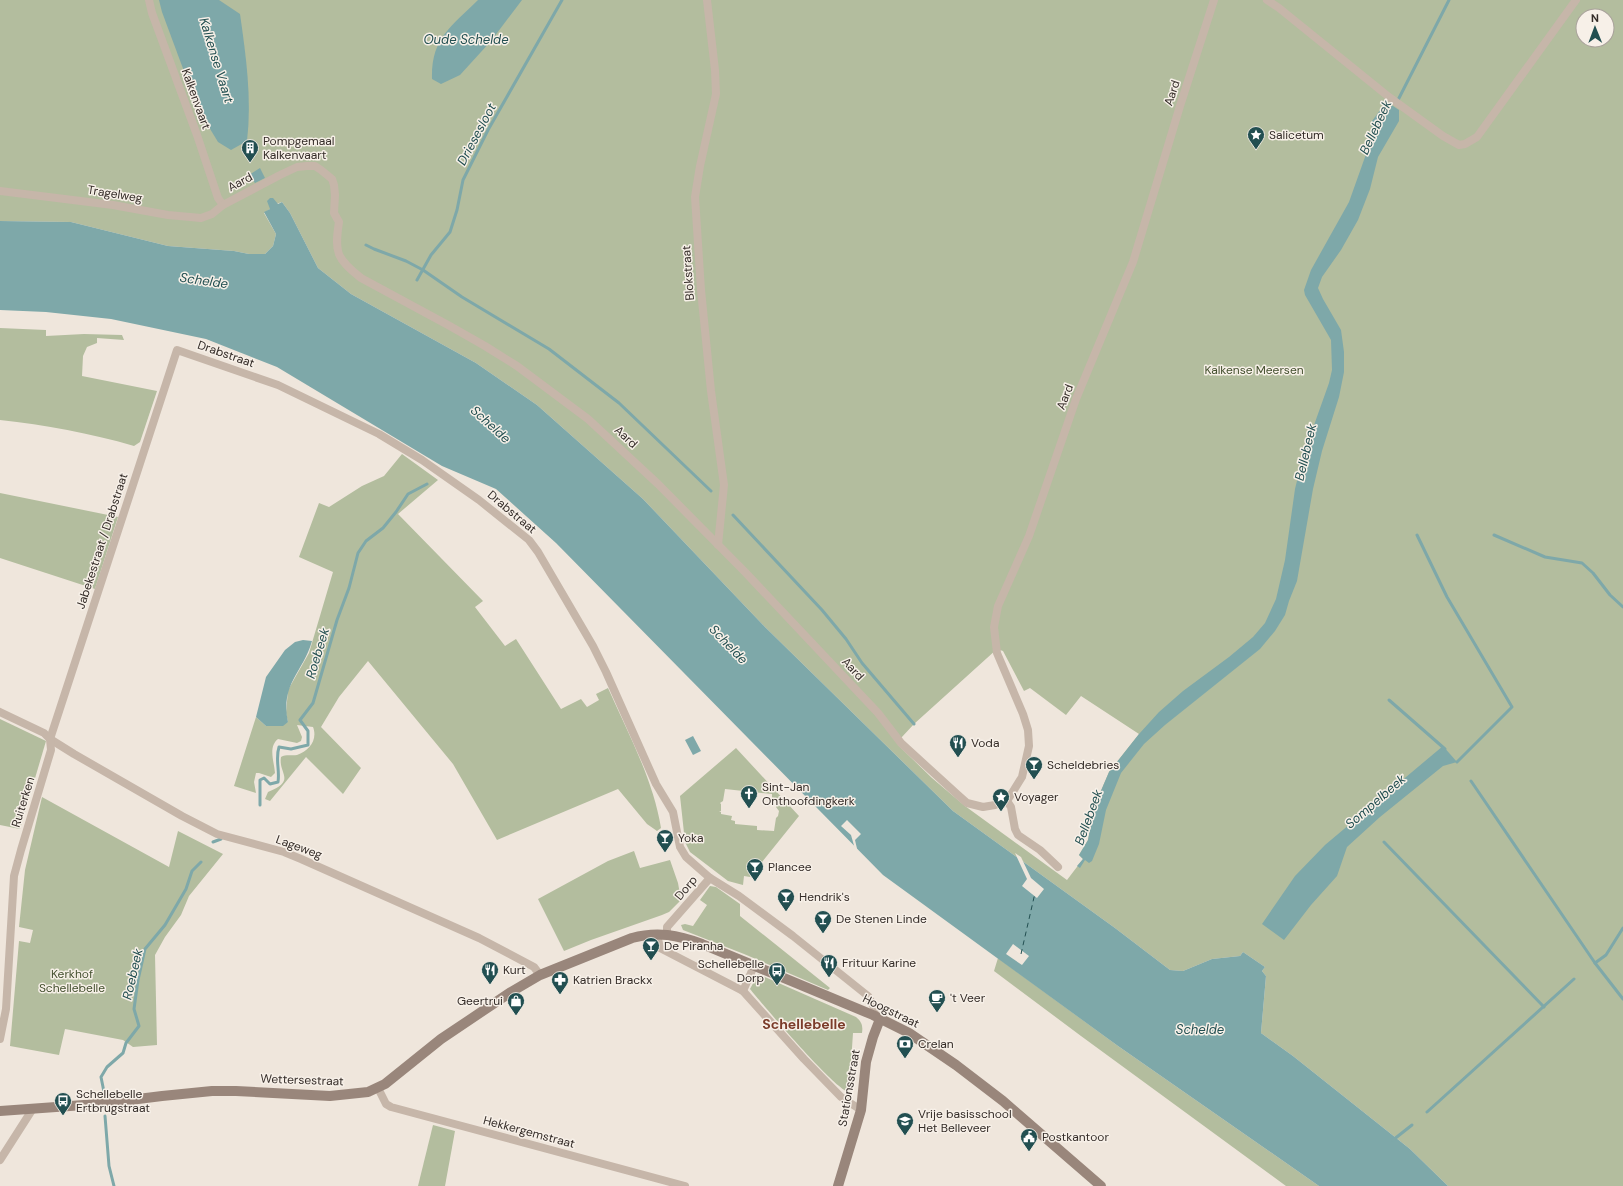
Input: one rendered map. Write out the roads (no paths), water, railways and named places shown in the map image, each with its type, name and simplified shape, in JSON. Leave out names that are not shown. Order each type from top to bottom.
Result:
[{"type":"main road","name":"Hoogstraat","points":[[632,938],[646,934],[662,934],[681,937],[702,944],[877,1017],[909,1033],[956,1065],[1003,1101],[1101,1186]]},
{"type":"main road","name":"Wettersestraat","points":[[0,1111],[32,1110],[98,1104],[212,1091],[330,1096],[360,1093],[378,1088],[395,1077],[446,1035],[500,999],[540,975],[632,938]]},
{"type":"main road","name":"Stationsstraat","points":[[838,1186],[861,1110],[866,1062],[877,1017]]},
{"type":"street","name":"Kalkenvaart","points":[[149,0],[152,13],[197,135],[218,198],[223,205]]},
{"type":"street","name":"Blokstraat","points":[[707,0],[715,70],[716,94],[695,197],[711,392],[724,485],[718,545]]},
{"type":"street","name":"Aard","points":[[223,205],[297,167],[315,166],[321,170],[332,179],[334,185],[334,214],[340,222],[336,241],[340,259],[350,270],[361,278],[485,346],[517,366],[564,400],[612,440],[718,545],[867,701],[901,743],[958,795],[968,802],[984,807],[995,805],[1007,801],[1022,777],[1029,746],[1028,730],[1023,714],[997,653],[994,627],[998,606],[1029,536],[1076,399],[1133,262],[1214,0]]},
{"type":"street","points":[[1267,0],[1389,97],[1459,145],[1468,143],[1477,137],[1576,0]]},
{"type":"street","name":"Tragelweg","points":[[0,191],[106,204],[201,218],[212,214],[223,205]]},
{"type":"street","name":"Jabekestraat / Drabstraat","points":[[50,739],[177,350]]},
{"type":"street","name":"Drabstraat","points":[[177,350],[278,385],[379,434],[422,460],[473,496],[529,540],[545,564],[603,666],[656,784],[673,812],[680,847],[686,857],[710,878]]},
{"type":"street","name":"Lageweg","points":[[0,712],[44,733],[50,739],[182,816],[217,834],[290,854],[416,909],[479,938],[534,967],[540,975]]},
{"type":"street","name":"Ruiterken","points":[[0,1039],[6,1009],[14,876],[52,750],[50,739]]},
{"type":"street","points":[[1007,801],[1011,807],[1015,829],[1018,835],[1040,850],[1058,867]]},
{"type":"street","name":"Dorp","points":[[662,934],[710,878],[738,896],[793,936],[868,996],[875,1009],[877,1017]]},
{"type":"street","points":[[662,934],[660,948],[743,991],[836,1092],[861,1110]]},
{"type":"street","points":[[743,991],[754,966]]},
{"type":"street","name":"Hekkergemstraat","points":[[378,1088],[386,1104],[391,1107],[685,1186]]},
{"type":"street","points":[[0,1160],[32,1110]]},
{"type":"water","name":"Kalkense Vaart","points":[[159,0],[219,0],[240,14],[249,93],[247,141],[231,150],[218,142],[198,109],[162,12]]},
{"type":"water","name":"Oude Schelde","points":[[478,0],[522,0],[491,41],[460,75],[441,84],[432,79],[435,53],[439,43],[451,26]]},
{"type":"water","points":[[1390,104],[1399,110],[1399,121],[1378,157],[1370,189],[1358,220],[1341,250],[1322,277],[1318,288],[1341,330],[1344,352],[1344,372],[1339,397],[1322,451],[1313,489],[1297,581],[1285,615],[1275,631],[1260,649],[1165,725],[1144,744],[1121,773],[1106,810],[1099,844],[1092,861],[1089,863],[1085,860],[1080,868],[1077,866],[1083,859],[1079,855],[1088,840],[1094,807],[1109,772],[1139,734],[1159,712],[1183,691],[1253,637],[1265,623],[1276,599],[1285,560],[1295,489],[1303,456],[1329,383],[1332,370],[1331,340],[1305,295],[1304,290],[1311,270],[1349,202],[1370,143],[1372,121],[1381,109]]},
{"type":"water","points":[[260,168],[265,178],[255,183],[249,175]]},
{"type":"water","name":"Schelde","points":[[270,198],[273,198],[278,204],[282,202],[290,213],[318,268],[351,294],[476,363],[537,405],[643,499],[765,627],[953,811],[1115,928],[1170,970],[1183,971],[1212,959],[1240,956],[1243,952],[1265,967],[1262,971],[1266,976],[1261,1033],[1293,1056],[1410,1149],[1448,1186],[1319,1186],[1118,1046],[883,875],[556,543],[496,489],[442,466],[277,367],[206,339],[111,319],[46,312],[0,310],[0,221],[71,222],[168,246],[234,251],[249,254],[265,254],[273,246],[276,234],[264,212],[270,209],[267,201]]},
{"type":"water","points":[[303,640],[312,641],[287,697],[286,709],[288,722],[283,726],[266,726],[256,717],[266,677],[285,650],[295,642]]},
{"type":"water","points":[[693,736],[701,751],[693,755],[685,740]]},
{"type":"water","points":[[1443,746],[1457,762],[1443,766],[1380,817],[1347,847],[1337,876],[1311,905],[1284,940],[1262,924],[1295,876],[1325,845]]},
{"type":"waterway","name":"Driesesloot","points":[[417,280],[431,255],[450,232],[457,210],[463,180],[488,130],[562,0]]},
{"type":"waterway","name":"Bellebeek","points":[[1397,102],[1449,0]]},
{"type":"waterway","points":[[366,245],[406,261],[423,270],[462,297],[549,349],[619,403],[711,491]]},
{"type":"waterway","name":"Roebeek","points":[[260,805],[260,780],[264,778],[270,784],[278,782],[277,756],[279,747],[291,749],[308,745],[308,731],[300,720],[313,703],[337,620],[349,588],[358,553],[366,541],[383,528],[408,494],[427,484]]},
{"type":"waterway","points":[[733,515],[822,610],[846,639],[862,663],[914,724]]},
{"type":"waterway","points":[[1417,535],[1447,597],[1512,707],[1457,762]]},
{"type":"waterway","points":[[1494,535],[1545,557],[1582,563],[1593,573],[1610,595],[1623,607]]},
{"type":"waterway","name":"Sompelbeek","points":[[1389,700],[1445,749]]},
{"type":"waterway","name":"Sompelbeek","points":[[1471,781],[1595,963],[1623,999]]},
{"type":"waterway","name":"Roebeek","points":[[213,842],[221,839]]},
{"type":"waterway","points":[[1384,842],[1544,1007]]},
{"type":"waterway","name":"Roebeek","points":[[104,1092],[101,1077],[107,1067],[123,1053],[126,1043],[139,1026],[134,1009],[138,980],[145,949],[165,925],[186,889],[192,871],[201,862]]},
{"type":"waterway","points":[[1595,963],[1606,955],[1623,928]]},
{"type":"waterway","name":"Sompelbeek","points":[[1427,1112],[1574,979]]},
{"type":"waterway","name":"Roebeek","points":[[105,1116],[109,1166],[114,1186]]},
{"type":"waterway","name":"Sompelbeek","points":[[1393,1140],[1412,1125]]},
{"type":"place","name":"Salicetum","points":[[1256,150]]},
{"type":"place","name":"Pompgemaal Kalkenvaart","points":[[250,163]]},
{"type":"place","name":"Voda","points":[[958,758]]},
{"type":"place","name":"Scheldebries","points":[[1034,780]]},
{"type":"place","name":"Sint-Jan Onthoofdingkerk","points":[[749,809]]},
{"type":"place","name":"Voyager","points":[[1001,812]]},
{"type":"place","name":"Yoka","points":[[665,853]]},
{"type":"place","name":"Plancee","points":[[755,882]]},
{"type":"place","name":"Hendrik's","points":[[786,912]]},
{"type":"place","name":"De Stenen Linde","points":[[823,934]]},
{"type":"place","name":"De Piranha","points":[[651,961]]},
{"type":"place","name":"Frituur Karine","points":[[829,978]]},
{"type":"place","name":"Kurt","points":[[490,985]]},
{"type":"place","name":"Schellebelle Dorp","points":[[777,986]]},
{"type":"place","name":"Katrien Brackx","points":[[560,995]]},
{"type":"place","name":"'t Veer","points":[[937,1013]]},
{"type":"place","name":"Geertrui","points":[[516,1016]]},
{"type":"place","name":"Crelan","points":[[905,1059]]},
{"type":"place","name":"Schellebelle Ertbrugstraat","points":[[63,1116]]},
{"type":"place","name":"Vrije basisschool Het Belleveer","points":[[905,1136]]},
{"type":"place","name":"Postkantoor","points":[[1029,1152]]},
{"type":"district","name":"Schellebelle","points":[[804,1024]]},
{"type":"park label","name":"Kalkense Meersen","points":[[1254,370]]},
{"type":"park label","name":"Kerkhof Schellebelle","points":[[72,981]]}]
